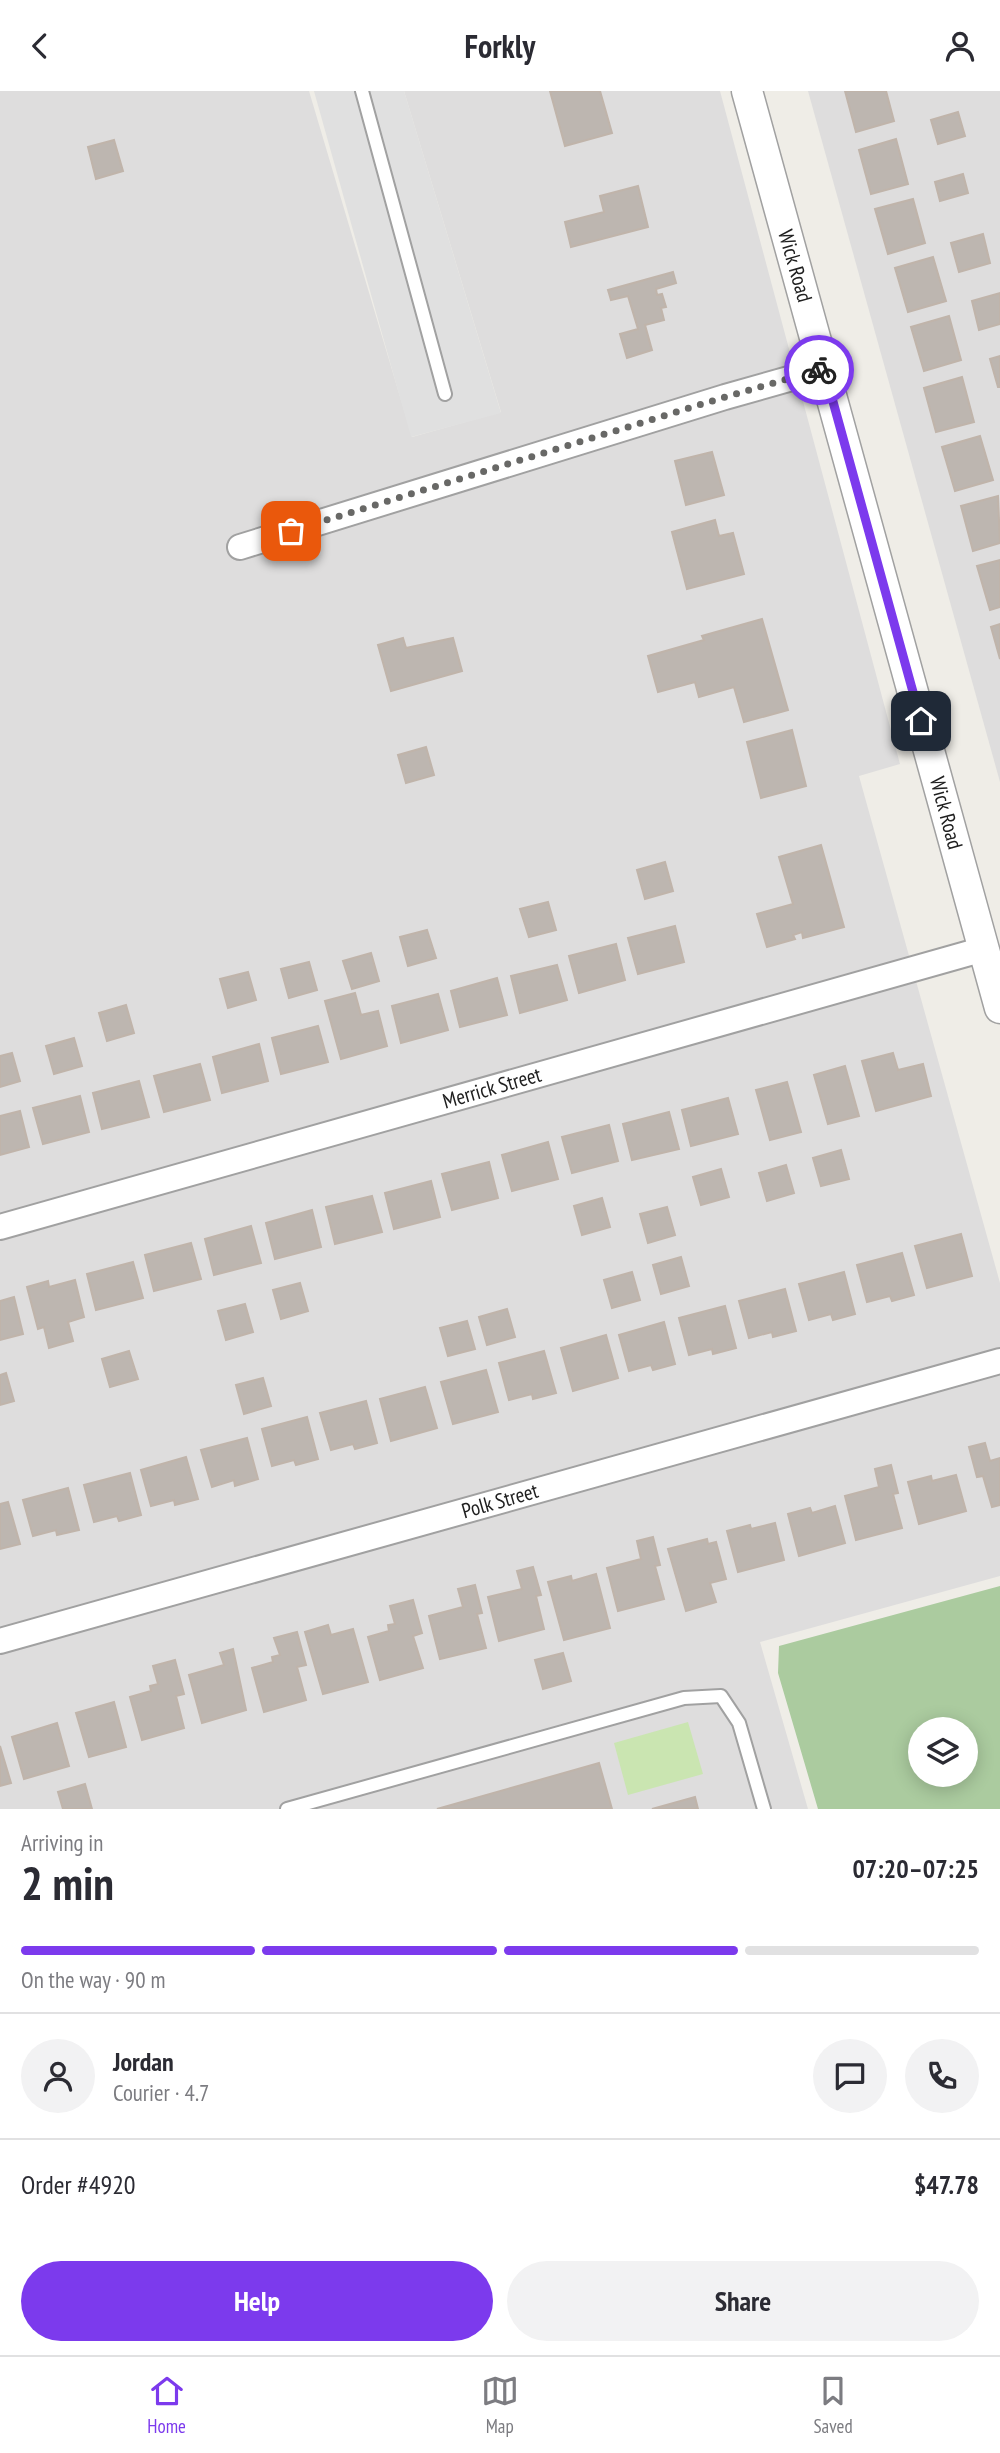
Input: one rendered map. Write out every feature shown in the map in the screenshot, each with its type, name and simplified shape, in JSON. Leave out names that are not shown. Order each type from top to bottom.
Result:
[{"type":"street","name":"Wick Road","points":[[747,91],[1000,1008]]},
{"type":"street","points":[[240,547],[824,369]]},
{"type":"street","name":"Merrick Street","points":[[0,1227],[984,949]]},
{"type":"street","name":"Polk Street","points":[[0,1641],[1000,1361]]},
{"type":"lane","points":[[362,91],[445,394]]},
{"type":"lane","points":[[287,1809],[684,1698],[721,1696],[740,1723],[764,1809]]},
{"type":"shaded area","points":[[0,91],[309,91],[412,437],[501,412],[404,91],[720,91],[900,764],[859,776],[1000,1283],[1000,1576],[760,1642],[808,1809],[0,1809]]},
{"type":"shaded area","points":[[314,91],[404,91],[501,413],[411,437]]},
{"type":"shaded area","points":[[808,91],[1000,91],[1000,782]]},
{"type":"green space","points":[[1000,1586],[1000,1809],[818,1809],[778,1673],[779,1646]]},
{"type":"green space","points":[[688,1722],[703,1774],[628,1795],[614,1743]]},
{"type":"building","points":[[550,91],[600,91],[612,133],[565,146]]},
{"type":"building","points":[[845,91],[886,91],[894,121],[856,132]]},
{"type":"building","points":[[958,112],[965,136],[938,144],[931,120]]},
{"type":"building","points":[[896,139],[908,184],[871,194],[859,150]]},
{"type":"building","points":[[114,140],[123,171],[96,179],[88,147]]},
{"type":"building","points":[[963,174],[968,193],[940,201],[935,182]]},
{"type":"building","points":[[638,186],[648,227],[571,247],[565,222],[604,212],[600,196]]},
{"type":"building","points":[[913,199],[925,243],[888,254],[875,209]]},
{"type":"building","points":[[983,234],[990,263],[959,272],[951,243]]},
{"type":"building","points":[[933,257],[946,301],[908,312],[895,268]]},
{"type":"building","points":[[673,272],[676,283],[656,289],[657,295],[662,294],[666,307],[661,308],[664,320],[645,325],[652,350],[627,358],[620,334],[638,329],[628,296],[611,300],[608,290]]},
{"type":"building","points":[[1000,293],[1000,324],[979,330],[972,301]]},
{"type":"building","points":[[949,316],[961,360],[924,371],[911,327]]},
{"type":"building","points":[[1000,356],[1000,387],[998,387],[990,359]]},
{"type":"building","points":[[962,377],[974,422],[936,432],[924,388]]},
{"type":"building","points":[[980,436],[993,480],[955,491],[942,447]]},
{"type":"building","points":[[712,452],[724,495],[686,505],[675,461]]},
{"type":"building","points":[[998,496],[1000,543],[973,551],[961,506]]},
{"type":"building","points":[[715,520],[719,536],[733,533],[744,574],[687,589],[672,532]]},
{"type":"building","points":[[1000,560],[1000,607],[990,610],[977,566]]},
{"type":"building","points":[[762,619],[788,710],[744,722],[734,687],[699,697],[695,682],[658,692],[648,656],[704,640],[702,636]]},
{"type":"building","points":[[1000,624],[1000,659],[991,627]]},
{"type":"building","points":[[403,638],[406,648],[453,638],[462,671],[391,691],[378,645]]},
{"type":"building","points":[[792,730],[806,786],[761,798],[747,742]]},
{"type":"building","points":[[426,747],[434,775],[406,783],[398,755]]},
{"type":"building","points":[[821,845],[844,927],[803,938],[802,932],[793,935],[795,939],[767,947],[757,914],[793,904],[779,857]]},
{"type":"building","points":[[665,862],[673,891],[645,899],[637,870]]},
{"type":"building","points":[[548,902],[556,930],[529,937],[520,909]]},
{"type":"building","points":[[675,926],[684,962],[638,974],[628,938]]},
{"type":"building","points":[[427,930],[436,958],[408,966],[400,937]]},
{"type":"building","points":[[616,944],[625,980],[579,993],[569,956]]},
{"type":"building","points":[[371,953],[379,981],[352,989],[343,961]]},
{"type":"building","points":[[309,962],[317,990],[289,998],[281,969]]},
{"type":"building","points":[[557,965],[567,1000],[520,1013],[511,976]]},
{"type":"building","points":[[248,972],[256,1000],[228,1008],[220,979]]},
{"type":"building","points":[[497,978],[507,1015],[460,1027],[451,991]]},
{"type":"building","points":[[355,993],[361,1015],[378,1011],[387,1046],[341,1059],[325,1001]]},
{"type":"building","points":[[438,994],[448,1030],[401,1043],[392,1006]]},
{"type":"building","points":[[126,1005],[134,1033],[107,1041],[99,1013]]},
{"type":"building","points":[[318,1026],[328,1062],[281,1074],[272,1038]]},
{"type":"building","points":[[74,1038],[82,1066],[54,1074],[46,1046]]},
{"type":"building","points":[[259,1044],[268,1081],[222,1093],[213,1057]]},
{"type":"building","points":[[12,1053],[20,1081],[0,1087],[0,1056]]},
{"type":"building","points":[[893,1053],[898,1070],[923,1064],[931,1096],[876,1111],[862,1061]]},
{"type":"building","points":[[200,1064],[210,1100],[164,1112],[154,1076]]},
{"type":"building","points":[[845,1066],[859,1116],[828,1124],[814,1075]]},
{"type":"building","points":[[139,1081],[149,1117],[102,1129],[93,1093]]},
{"type":"building","points":[[787,1082],[801,1132],[770,1140],[756,1090]]},
{"type":"building","points":[[80,1096],[89,1132],[43,1144],[33,1108]]},
{"type":"building","points":[[728,1098],[738,1134],[691,1146],[682,1110]]},
{"type":"building","points":[[20,1111],[29,1147],[0,1155],[0,1116]]},
{"type":"building","points":[[669,1112],[679,1149],[632,1160],[623,1124]]},
{"type":"building","points":[[609,1125],[618,1161],[572,1173],[562,1137]]},
{"type":"building","points":[[548,1142],[558,1179],[512,1191],[502,1155]]},
{"type":"building","points":[[841,1150],[849,1179],[821,1186],[813,1158]]},
{"type":"building","points":[[489,1162],[498,1198],[452,1210],[442,1174]]},
{"type":"building","points":[[786,1165],[794,1193],[767,1201],[759,1173]]},
{"type":"building","points":[[721,1169],[729,1197],[701,1205],[693,1177]]},
{"type":"building","points":[[431,1181],[440,1217],[394,1229],[385,1193]]},
{"type":"building","points":[[372,1196],[382,1232],[335,1244],[326,1207]]},
{"type":"building","points":[[602,1198],[610,1227],[582,1235],[574,1206]]},
{"type":"building","points":[[667,1207],[675,1235],[648,1243],[640,1214]]},
{"type":"building","points":[[312,1210],[321,1247],[275,1259],[266,1223]]},
{"type":"building","points":[[251,1226],[261,1263],[214,1275],[205,1239]]},
{"type":"building","points":[[961,1234],[972,1276],[927,1288],[915,1246]]},
{"type":"building","points":[[191,1243],[201,1279],[154,1291],[145,1255]]},
{"type":"building","points":[[902,1253],[914,1295],[892,1301],[890,1296],[867,1302],[857,1265]]},
{"type":"building","points":[[681,1257],[689,1286],[661,1294],[653,1265]]},
{"type":"building","points":[[133,1262],[143,1298],[96,1310],[87,1274]]},
{"type":"building","points":[[632,1272],[640,1300],[612,1308],[604,1280]]},
{"type":"building","points":[[844,1272],[855,1314],[833,1320],[831,1314],[809,1320],[799,1284]]},
{"type":"building","points":[[75,1280],[84,1317],[68,1322],[73,1341],[49,1348],[44,1327],[38,1329],[27,1287],[48,1281],[49,1287]]},
{"type":"building","points":[[300,1283],[308,1311],[281,1319],[273,1290]]},
{"type":"building","points":[[785,1289],[796,1331],[773,1337],[772,1332],[749,1338],[739,1301]]},
{"type":"building","points":[[14,1297],[23,1334],[0,1340],[0,1301]]},
{"type":"building","points":[[245,1304],[253,1332],[226,1340],[218,1311]]},
{"type":"building","points":[[725,1306],[736,1348],[713,1354],[712,1349],[689,1355],[679,1318]]},
{"type":"building","points":[[507,1309],[515,1337],[487,1345],[479,1317]]},
{"type":"building","points":[[467,1321],[475,1349],[448,1356],[440,1328]]},
{"type":"building","points":[[664,1322],[675,1364],[653,1370],[651,1365],[629,1371],[619,1335]]},
{"type":"building","points":[[606,1335],[618,1378],[573,1391],[561,1348]]},
{"type":"building","points":[[129,1351],[138,1379],[110,1387],[102,1359]]},
{"type":"building","points":[[544,1351],[556,1393],[533,1399],[532,1394],[509,1400],[499,1363]]},
{"type":"building","points":[[486,1370],[498,1412],[453,1424],[441,1382]]},
{"type":"building","points":[[6,1373],[14,1401],[0,1405],[0,1375]]},
{"type":"building","points":[[263,1378],[271,1406],[244,1414],[236,1385]]},
{"type":"building","points":[[425,1387],[437,1428],[391,1441],[380,1399]]},
{"type":"building","points":[[366,1401],[377,1443],[355,1449],[353,1444],[331,1450],[320,1413]]},
{"type":"building","points":[[307,1417],[318,1459],[296,1465],[294,1460],[272,1466],[262,1429]]},
{"type":"building","points":[[247,1438],[258,1479],[235,1486],[234,1480],[212,1487],[201,1450]]},
{"type":"building","points":[[985,1443],[990,1461],[1000,1458],[1000,1505],[992,1507],[983,1476],[977,1477],[969,1447]]},
{"type":"building","points":[[186,1457],[198,1499],[175,1505],[174,1500],[151,1506],[141,1470]]},
{"type":"building","points":[[891,1465],[898,1493],[893,1494],[902,1528],[856,1540],[845,1496],[879,1487],[875,1469]]},
{"type":"building","points":[[130,1473],[141,1515],[119,1521],[117,1516],[94,1522],[84,1485]]},
{"type":"building","points":[[956,1475],[966,1511],[919,1524],[908,1482],[931,1476],[932,1481]]},
{"type":"building","points":[[68,1488],[79,1530],[57,1535],[56,1530],[33,1536],[23,1500]]},
{"type":"building","points":[[8,1502],[20,1544],[0,1549],[0,1504]]},
{"type":"building","points":[[835,1506],[845,1543],[799,1556],[788,1514],[810,1508],[812,1513]]},
{"type":"building","points":[[775,1523],[784,1560],[738,1572],[727,1531],[750,1525],[751,1529]]},
{"type":"building","points":[[653,1537],[660,1565],[655,1566],[664,1599],[618,1611],[607,1568],[641,1559],[637,1541]]},
{"type":"building","points":[[707,1539],[708,1544],[716,1542],[726,1579],[710,1583],[716,1602],[686,1611],[668,1549]]},
{"type":"building","points":[[533,1567],[541,1595],[536,1596],[544,1629],[499,1641],[488,1597],[522,1589],[517,1571]]},
{"type":"building","points":[[596,1574],[610,1628],[564,1640],[548,1582],[571,1576],[572,1581]]},
{"type":"building","points":[[475,1585],[482,1613],[477,1614],[486,1648],[440,1659],[429,1616],[463,1607],[458,1589]]},
{"type":"building","points":[[413,1600],[422,1633],[413,1636],[423,1668],[380,1680],[368,1637],[389,1631],[388,1625],[395,1624],[390,1606]]},
{"type":"building","points":[[328,1625],[331,1635],[353,1629],[368,1682],[323,1694],[305,1632]]},
{"type":"building","points":[[297,1632],[306,1665],[297,1667],[306,1700],[264,1712],[252,1668],[273,1662],[272,1657],[280,1655],[274,1638]]},
{"type":"building","points":[[233,1649],[246,1710],[202,1723],[189,1675],[224,1665],[220,1653]]},
{"type":"building","points":[[563,1653],[571,1681],[543,1689],[535,1660]]},
{"type":"building","points":[[175,1660],[184,1694],[176,1696],[184,1728],[142,1740],[130,1697],[151,1691],[150,1686],[158,1684],[153,1666]]},
{"type":"building","points":[[114,1702],[126,1747],[89,1757],[76,1713]]},
{"type":"building","points":[[57,1723],[69,1766],[24,1779],[12,1737]]},
{"type":"building","points":[[0,1746],[11,1783],[0,1786]]},
{"type":"building","points":[[599,1763],[612,1809],[437,1809]]},
{"type":"building","points":[[85,1784],[92,1809],[63,1809],[58,1792]]},
{"type":"building","points":[[695,1797],[698,1809],[652,1809]]},
{"type":"way so far","points":[[291,531],[819,370]]},
{"type":"route","points":[[819,370],[824,369],[921,721]]}]
